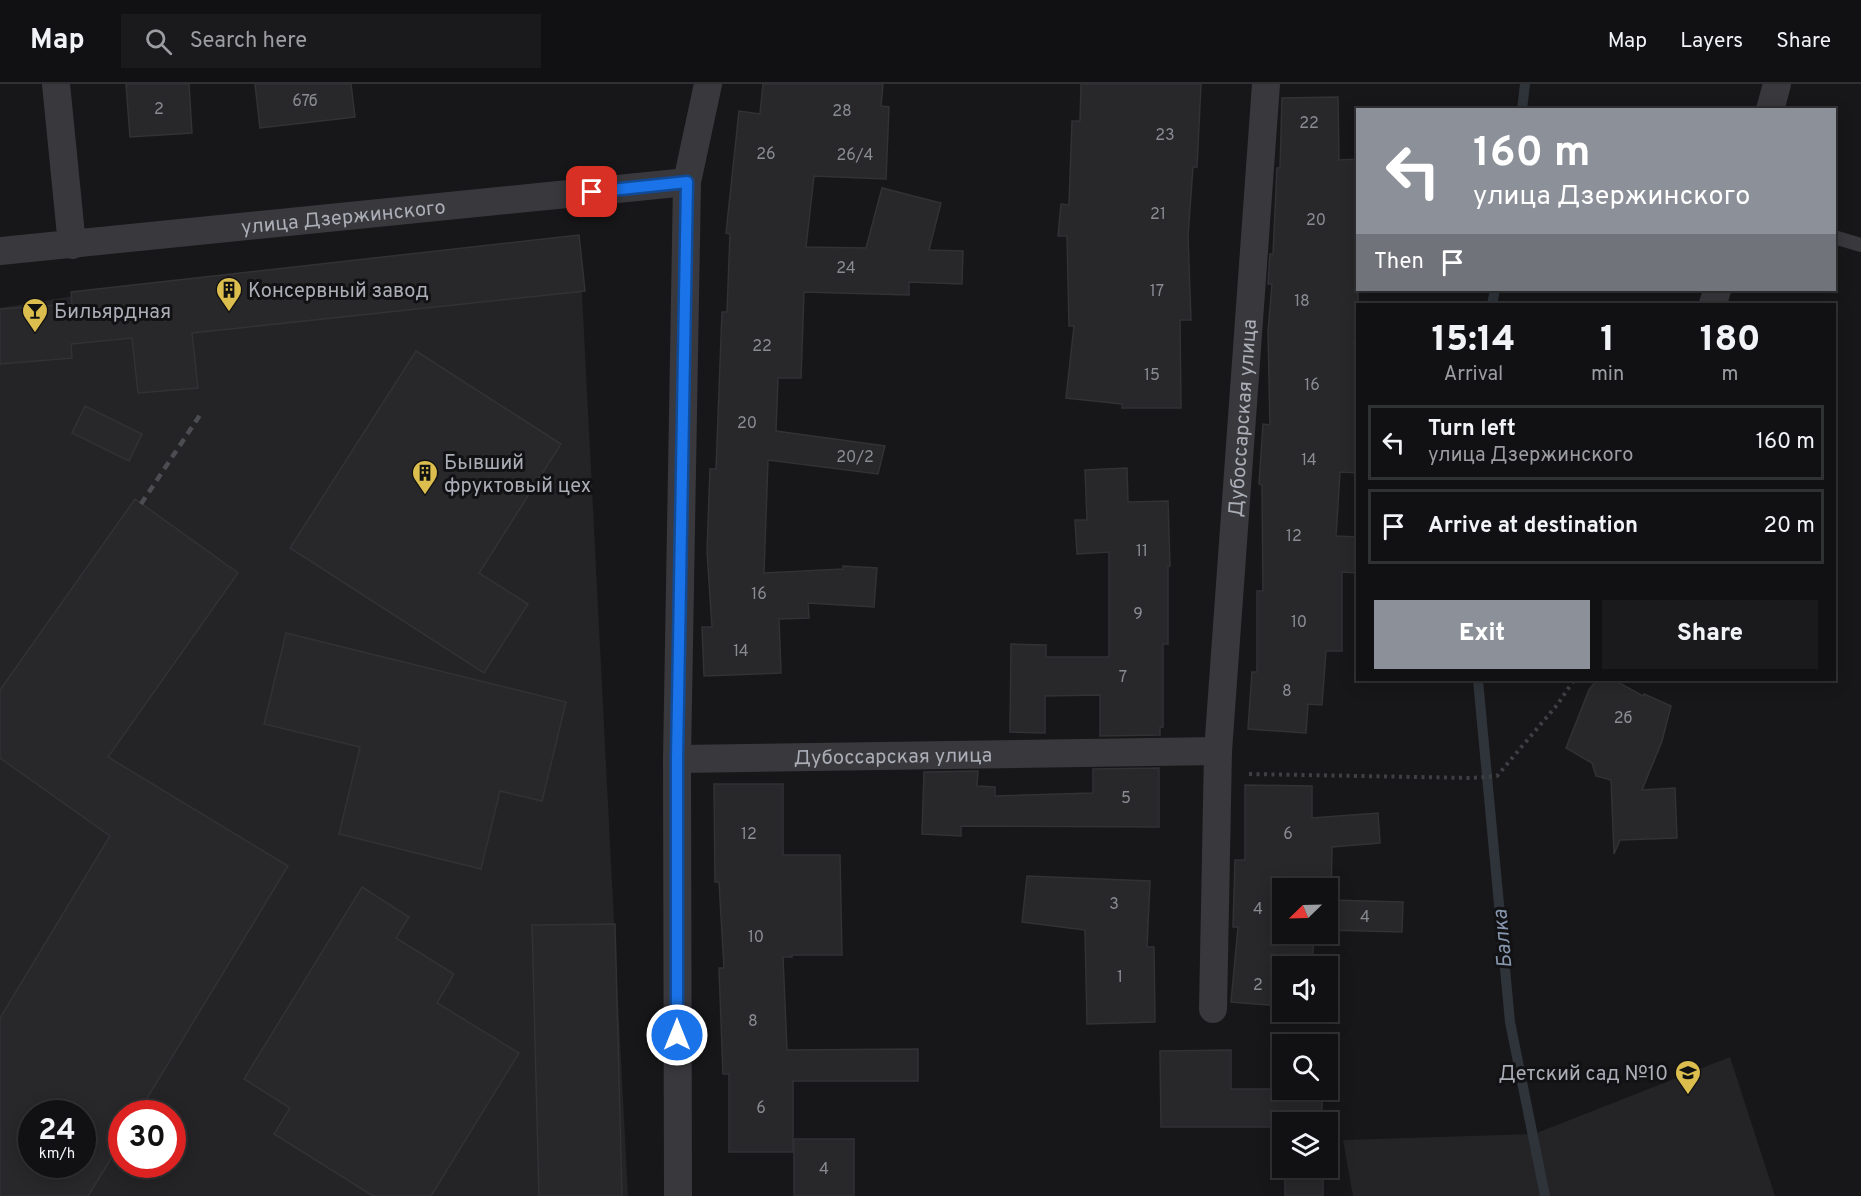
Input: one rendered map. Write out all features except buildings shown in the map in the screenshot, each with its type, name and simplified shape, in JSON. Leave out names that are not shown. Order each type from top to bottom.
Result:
[{"type":"street","points":[[56,84],[72,245]]},
{"type":"street","points":[[678,1196],[677,759],[687,182],[708,84]]},
{"type":"street","name":"Дубоссарская улица","points":[[1213,1009],[1218,762],[1266,84]]},
{"type":"street","points":[[1771,108],[1777,84]]},
{"type":"street","name":"улица Дзержинского","points":[[0,251],[687,182]]},
{"type":"street","name":"Дубоссарская улица","points":[[677,759],[1218,762]]},
{"type":"lane","points":[[1836,238],[1861,245]]},
{"type":"path","points":[[1218,762],[1472,778],[1497,776],[1557,705],[1573,681]]},
{"type":"shaded area","name":"Консервный завод","points":[[579,235],[628,1196],[0,1196],[0,308],[159,282]]},
{"type":"shaded area","name":"Детский сад №10","points":[[1730,1057],[1775,1196],[1353,1196],[1343,1140],[1534,1134]]},
{"type":"waterway","name":"Балка","points":[[1522,108],[1525,84]]},
{"type":"waterway","name":"Балка","points":[[1492,303],[1495,291]]},
{"type":"waterway","name":"Балка","points":[[1478,681],[1510,1022],[1545,1196]]},
{"type":"railway","points":[[141,504],[202,412]]},
{"type":"place","name":"Консервный завод","points":[[229,313]]},
{"type":"place","name":"Бильярдная","points":[[35,334]]},
{"type":"place","name":"Бывший фруктовый цех","points":[[425,496]]},
{"type":"place","name":"Детский сад №10","points":[[1688,1096]]},
{"type":"route","points":[[592,192],[687,182],[677,759],[677,1035]]}]
